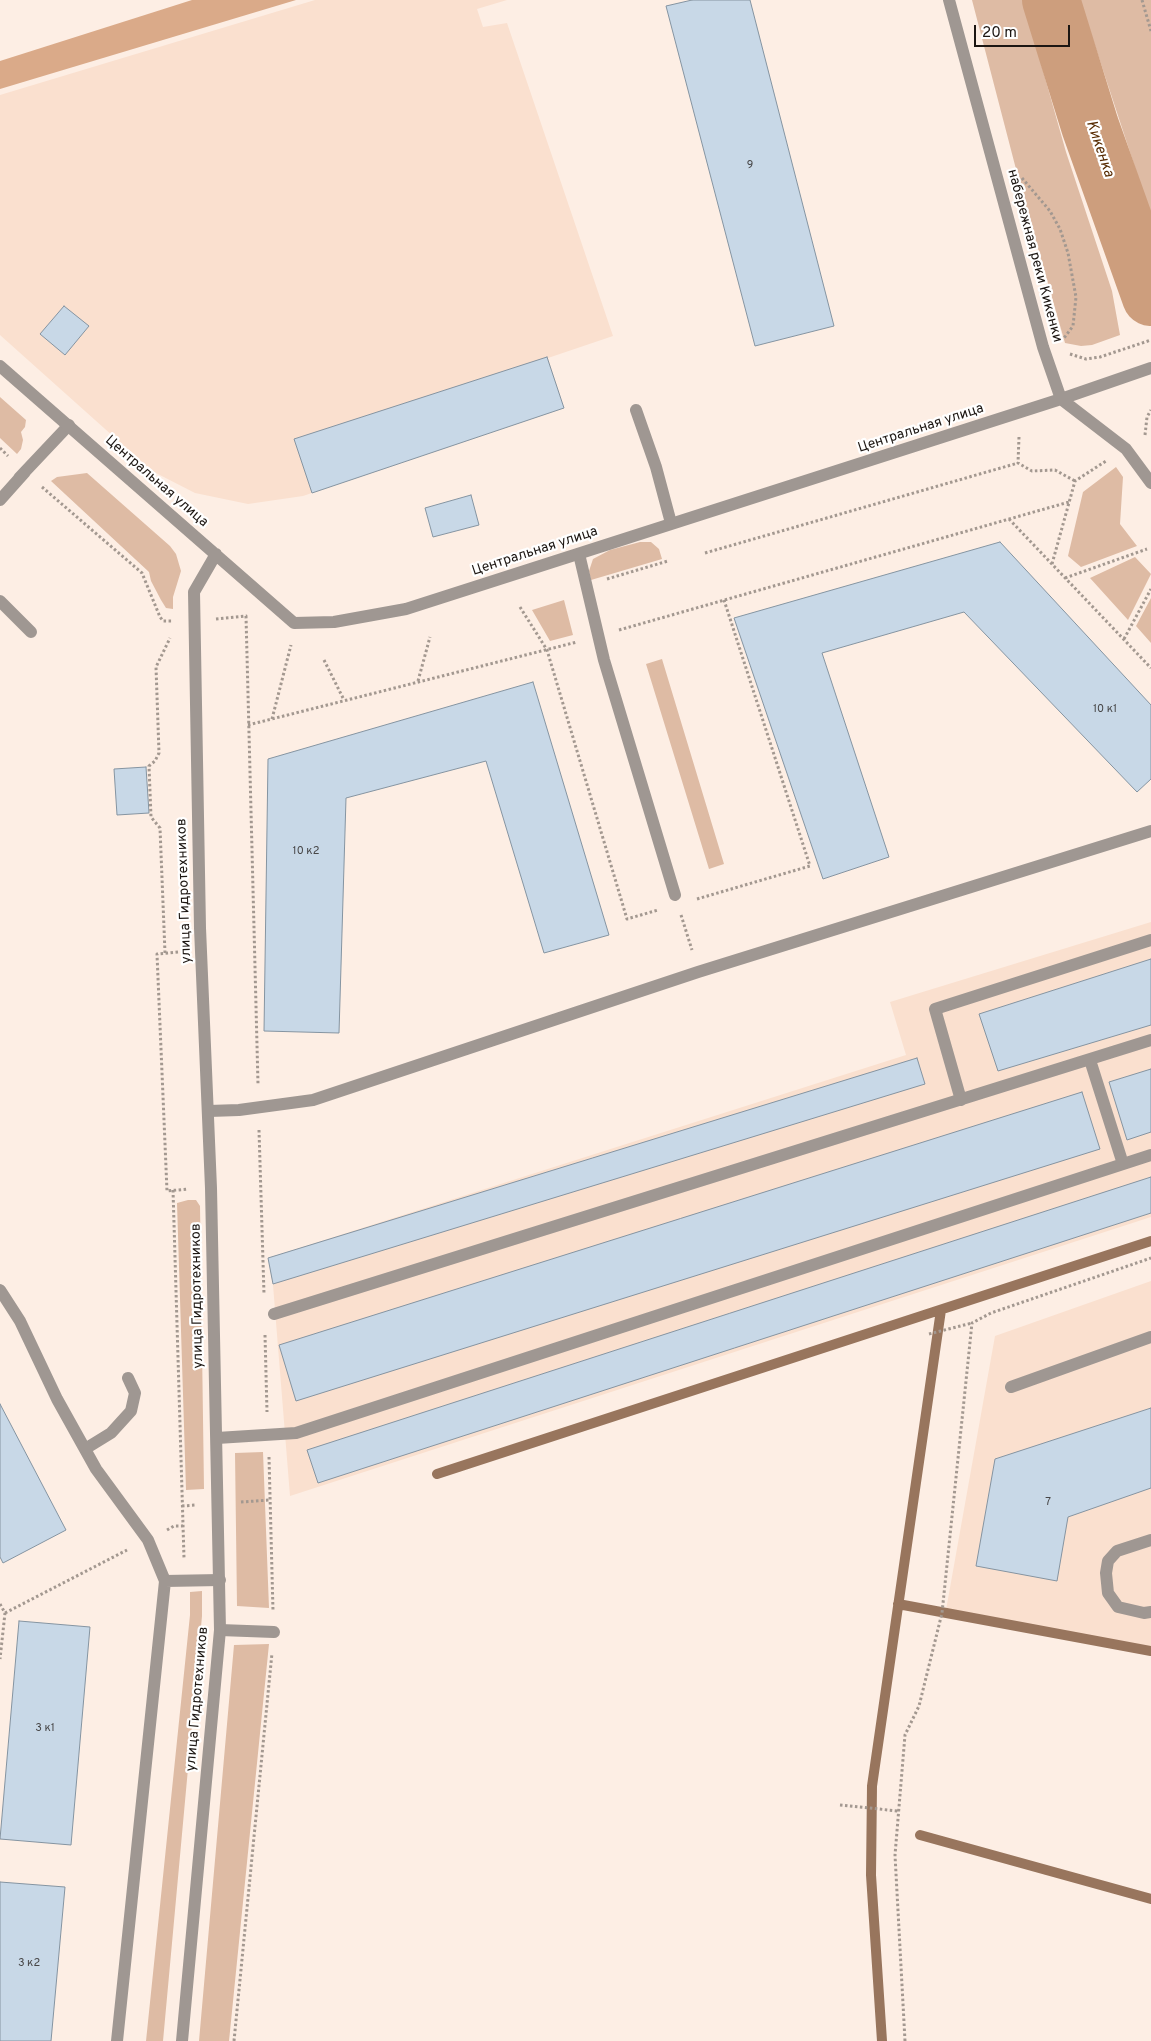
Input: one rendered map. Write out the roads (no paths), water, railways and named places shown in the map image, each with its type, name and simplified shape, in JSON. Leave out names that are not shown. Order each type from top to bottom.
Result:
[{"type":"street","name":"набережная реки Кикенки","points":[[950,0],[1043,347],[1061,399]]},
{"type":"street","name":"Центральная улица","points":[[0,366],[294,623],[334,622],[406,609],[1061,399],[1151,368]]},
{"type":"street","points":[[1061,399],[1126,449],[1151,483]]},
{"type":"street","points":[[636,410],[656,467],[671,523]]},
{"type":"street","points":[[0,500],[69,425]]},
{"type":"street","name":"улица Гидротехников","points":[[182,2041],[220,1630],[209,1111],[200,928],[194,592],[216,554]]},
{"type":"street","points":[[579,554],[597,636],[676,900]]},
{"type":"street","points":[[0,601],[31,632]]},
{"type":"street","points":[[209,1111],[313,1100],[698,972],[1151,831]]},
{"type":"street","points":[[961,1100],[935,1009],[1151,940]]},
{"type":"street","points":[[274,1314],[1151,1040]]},
{"type":"street","points":[[1090,1060],[1123,1164]]},
{"type":"street","points":[[217,1438],[296,1433],[1151,1155]]},
{"type":"street","points":[[0,1290],[20,1321],[96,1469],[148,1540],[166,1581],[117,2041]]},
{"type":"street","points":[[1011,1387],[1151,1337]]},
{"type":"street","points":[[85,1449],[111,1433],[131,1411],[135,1392],[128,1378]]},
{"type":"street","points":[[1151,1540],[1117,1551],[1108,1561],[1106,1573],[1108,1593],[1118,1607],[1144,1613],[1151,1612]]},
{"type":"street","points":[[166,1581],[220,1580]]},
{"type":"street","points":[[220,1630],[273,1638]]},
{"type":"waterway","name":"Кикенка","points":[[1051,0],[1090,126],[1151,297]]},
{"type":"waterway","points":[[437,1474],[1151,1241]]},
{"type":"waterway","points":[[882,2041],[871,1875],[872,1786],[941,1310]]},
{"type":"waterway","points":[[898,1604],[1151,1651]]},
{"type":"waterway","points":[[920,1835],[1151,1899]]}]
